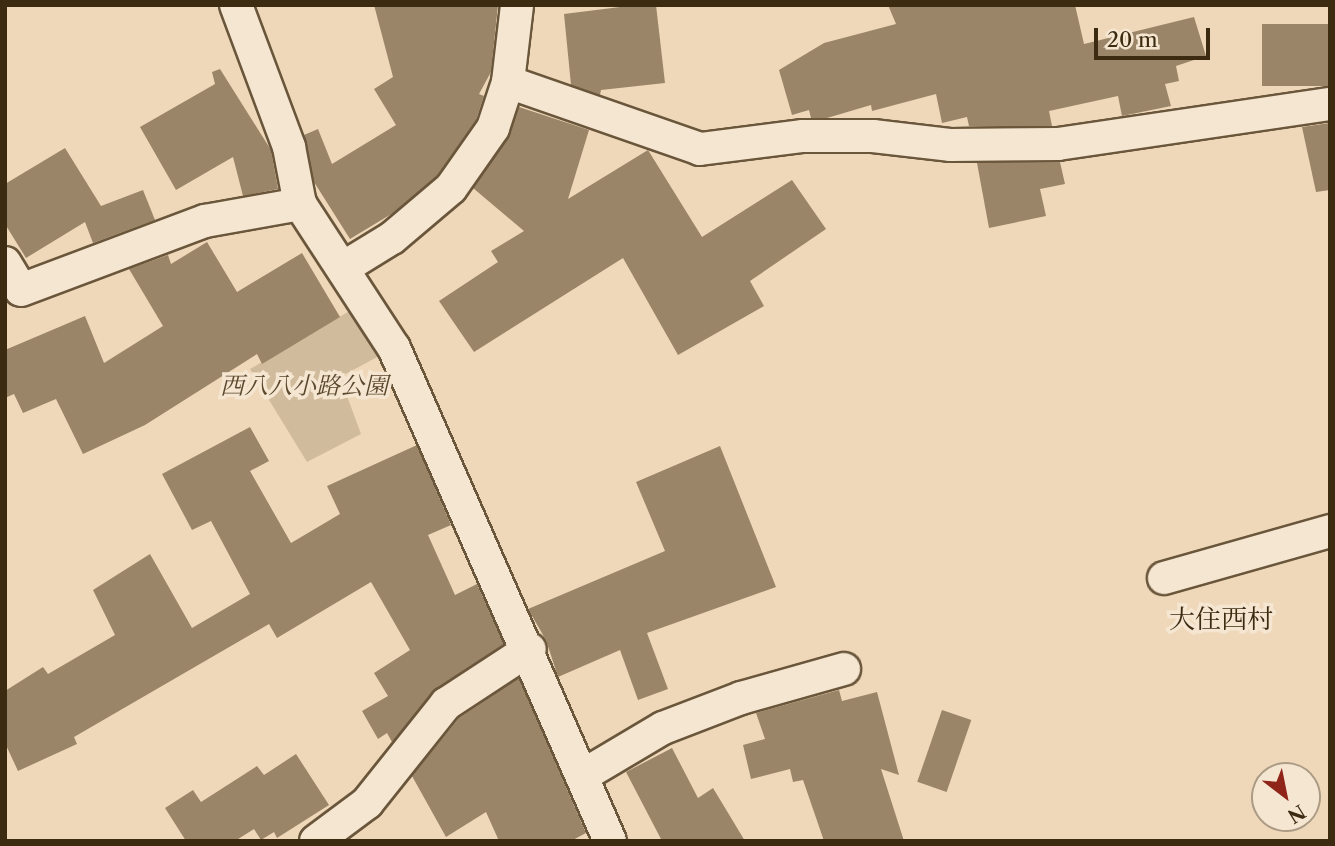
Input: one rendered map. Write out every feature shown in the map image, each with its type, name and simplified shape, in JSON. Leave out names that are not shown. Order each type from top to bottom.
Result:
[{"type":"street","points":[[236,5],[289,147],[300,204],[394,348],[530,649],[610,841]]},
{"type":"street","points":[[343,268],[392,238],[451,188],[493,128],[508,82],[517,5]]},
{"type":"street","points":[[508,82],[699,149],[814,136],[873,136],[951,145],[1058,144],[1330,104]]},
{"type":"street","points":[[5,263],[21,290],[205,221],[300,204]]},
{"type":"street","points":[[1164,578],[1330,531]]},
{"type":"street","points":[[316,841],[367,803],[446,704],[530,649]]},
{"type":"street","points":[[582,776],[663,729],[741,698],[844,669]]},
{"type":"green space","name":"西八八小路公園","points":[[365,302],[394,348],[340,377],[361,434],[307,462],[250,369]]},
{"type":"building","points":[[374,5],[498,5],[491,72],[479,94],[484,96],[476,120],[437,176],[393,213],[350,239],[314,182],[304,135],[318,129],[332,164],[396,125],[374,89],[393,77]]},
{"type":"building","points":[[656,5],[665,83],[601,90],[600,95],[571,85],[564,14]]},
{"type":"building","points":[[888,5],[1075,5],[1084,44],[1194,17],[1206,56],[1176,66],[1179,81],[1165,84],[1171,106],[1122,116],[1118,96],[1049,111],[1052,126],[969,126],[967,117],[942,123],[936,94],[872,111],[871,105],[827,118],[811,118],[809,110],[792,115],[779,70],[824,43],[896,24]]},
{"type":"building","points":[[1262,24],[1330,24],[1330,86],[1262,86]]},
{"type":"building","points":[[220,69],[271,150],[278,189],[243,196],[233,157],[176,190],[140,127],[215,84],[212,72]]},
{"type":"building","points":[[519,107],[589,130],[568,199],[648,150],[702,237],[792,180],[826,229],[750,281],[764,306],[678,355],[623,258],[474,352],[439,301],[498,262],[491,251],[524,231],[473,188],[508,138]]},
{"type":"building","points":[[1330,123],[1330,190],[1316,192],[1302,127]]},
{"type":"building","points":[[65,148],[101,206],[143,190],[155,220],[93,243],[85,222],[26,258],[5,224],[5,184]]},
{"type":"building","points":[[1060,162],[1065,184],[1040,189],[1046,216],[989,228],[977,163]]},
{"type":"building","points":[[207,242],[237,292],[302,253],[340,317],[262,364],[257,354],[145,425],[83,454],[56,399],[23,413],[14,394],[5,398],[5,350],[85,316],[104,363],[163,326],[129,269],[168,255],[171,264]]},
{"type":"building","points":[[250,427],[269,461],[250,471],[291,543],[340,514],[327,486],[417,445],[451,525],[428,535],[455,595],[477,584],[504,644],[436,689],[392,742],[387,733],[378,739],[362,711],[388,696],[374,673],[410,650],[371,582],[277,638],[269,624],[74,737],[77,744],[18,771],[5,743],[5,691],[43,667],[48,674],[115,635],[93,590],[150,554],[192,628],[250,594],[211,521],[192,530],[162,474]]},
{"type":"building","points":[[720,446],[776,587],[647,633],[668,689],[638,700],[620,650],[558,677],[546,640],[528,609],[665,551],[636,482]]},
{"type":"building","points":[[519,678],[586,833],[571,841],[499,841],[486,812],[446,837],[412,776],[459,718]]},
{"type":"building","points":[[839,690],[842,701],[877,692],[899,775],[881,769],[904,841],[824,841],[803,780],[793,782],[790,769],[751,779],[743,745],[765,739],[756,713]]},
{"type":"building","points":[[942,710],[971,720],[947,792],[917,782]]},
{"type":"building","points":[[672,748],[698,798],[713,788],[745,841],[662,841],[626,772]]},
{"type":"building","points":[[296,754],[329,805],[277,838],[274,832],[261,840],[254,829],[235,841],[186,841],[165,808],[193,790],[201,802],[257,766],[264,775]]},
{"type":"district","name":"大住西村","points":[[1221,620]]}]
